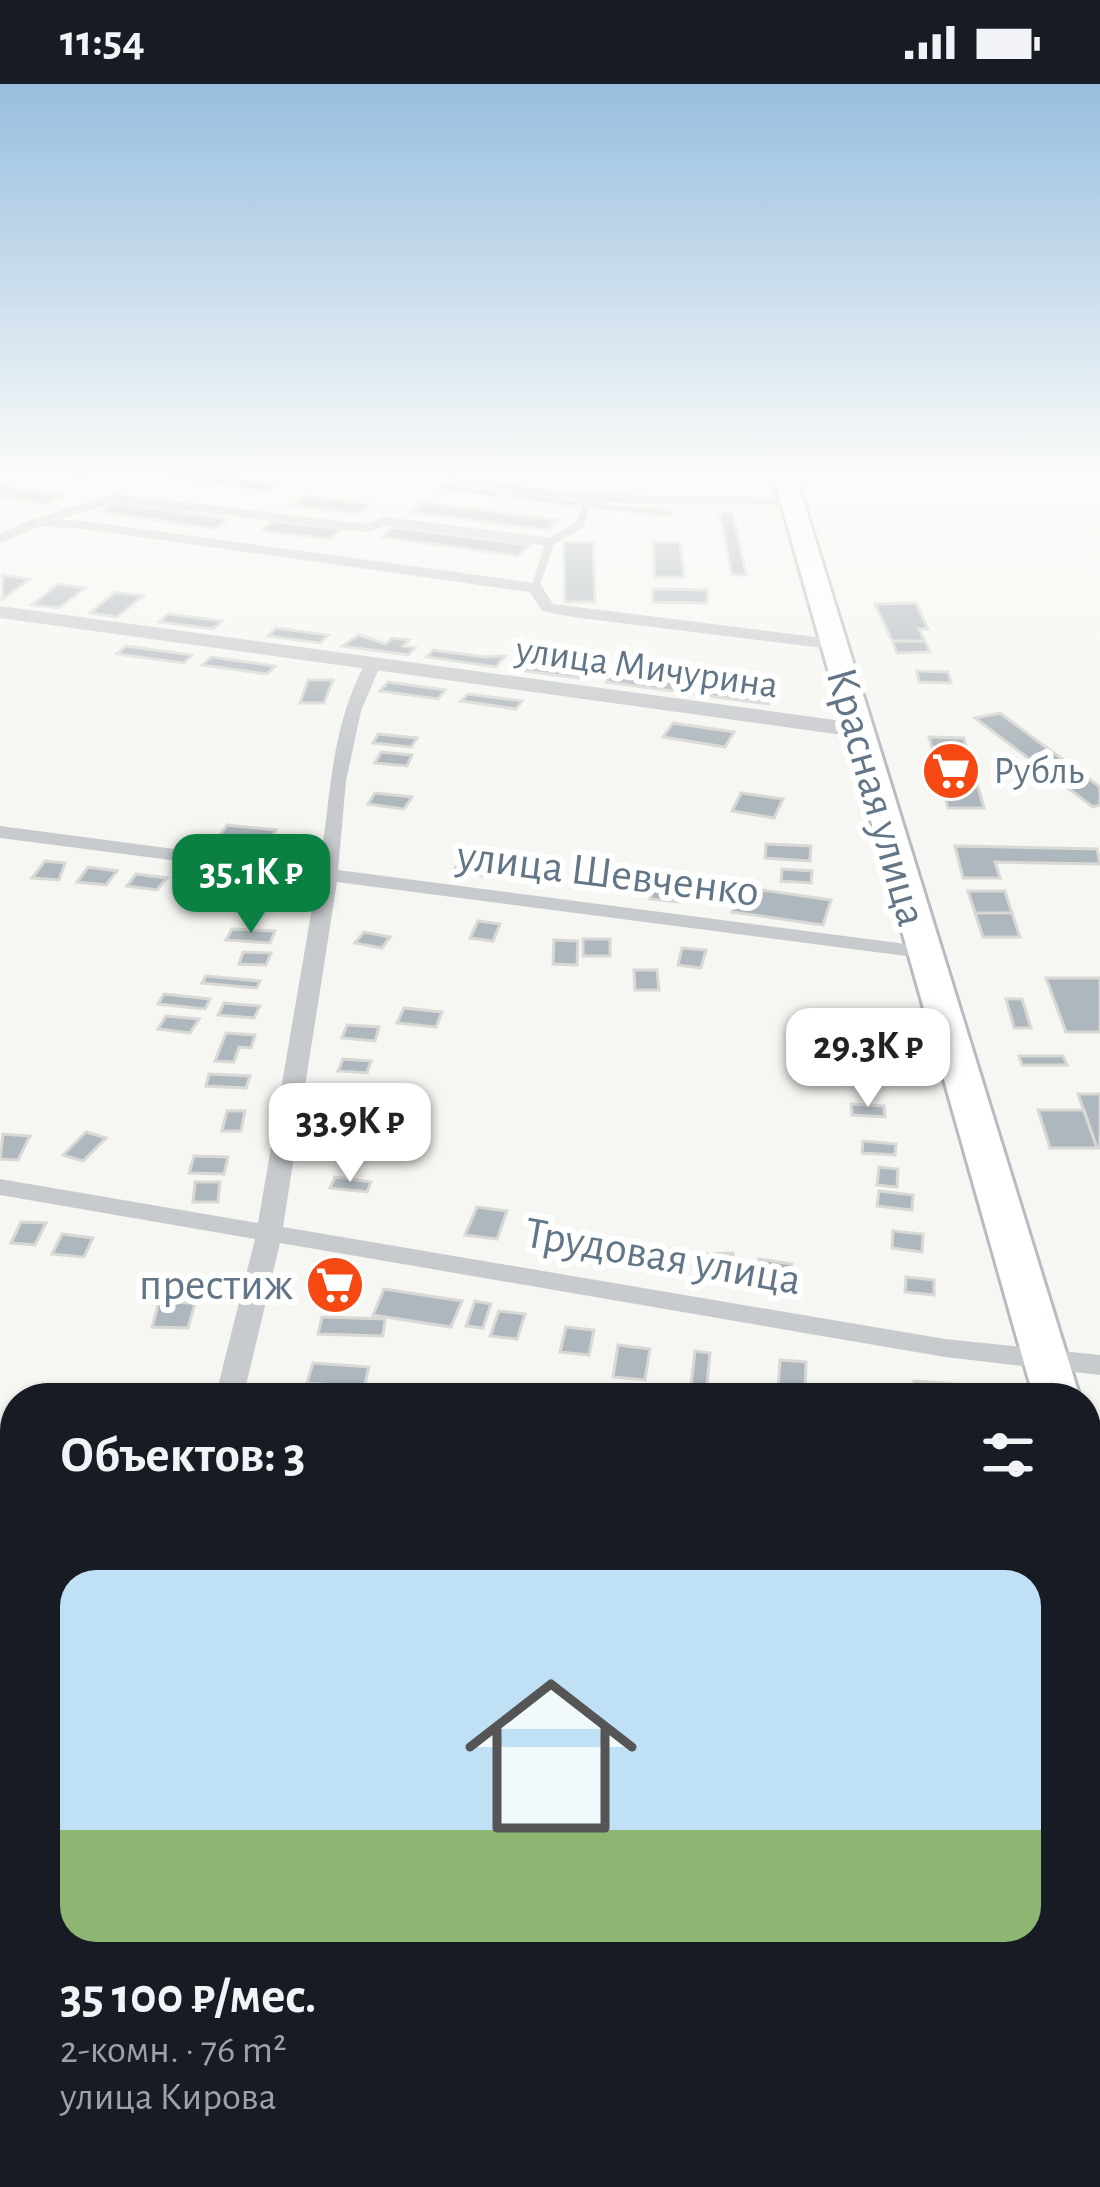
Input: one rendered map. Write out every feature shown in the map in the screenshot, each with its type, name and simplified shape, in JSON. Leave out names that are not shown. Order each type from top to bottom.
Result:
[{"type":"main road","name":"Красная улица","points":[[811,569],[921,952],[1053,1383]]},
{"type":"street","points":[[393,569],[535,588],[538,601],[560,610],[832,644]]},
{"type":"street","name":"улица Мичурина","points":[[0,612],[856,730]]},
{"type":"street","points":[[233,1383],[269,1234],[352,711],[372,665]]},
{"type":"street","name":"улица Шевченко","points":[[0,832],[921,952]]},
{"type":"street","name":"Трудовая улица","points":[[0,1187],[945,1348],[1100,1365]]},
{"type":"lane","points":[[535,588],[541,569]]},
{"type":"building","points":[[564,569],[594,569],[595,602],[565,602]]},
{"type":"building","points":[[655,569],[683,569],[684,577],[655,577]]},
{"type":"building","points":[[3,575],[30,579],[2,600]]},
{"type":"building","points":[[58,584],[85,588],[59,608],[32,605]]},
{"type":"building","points":[[653,589],[707,590],[707,603],[653,602]]},
{"type":"building","points":[[115,592],[143,596],[117,617],[90,613]]},
{"type":"building","points":[[916,603],[928,629],[919,629],[925,641],[892,641],[875,604]]},
{"type":"building","points":[[168,614],[222,621],[213,629],[159,622]]},
{"type":"building","points":[[276,628],[328,635],[320,643],[268,636]]},
{"type":"building","points":[[359,635],[386,644],[392,638],[409,640],[403,646],[415,648],[408,655],[342,646]]},
{"type":"building","points":[[892,641],[925,641],[930,652],[897,653]]},
{"type":"building","points":[[126,646],[192,655],[184,663],[117,654]]},
{"type":"building","points":[[433,650],[505,656],[496,667],[427,657]]},
{"type":"building","points":[[211,657],[275,666],[267,674],[202,665]]},
{"type":"building","points":[[524,662],[593,668],[585,679],[517,670]]},
{"type":"building","points":[[917,671],[948,672],[951,683],[919,682]]},
{"type":"building","points":[[611,674],[677,683],[672,691],[606,682]]},
{"type":"building","points":[[308,680],[333,680],[324,703],[300,703]]},
{"type":"building","points":[[388,682],[445,690],[438,699],[380,691]]},
{"type":"building","points":[[700,686],[773,696],[768,704],[695,694]]},
{"type":"building","points":[[468,694],[522,701],[516,709],[461,701]]},
{"type":"building","points":[[1000,713],[1100,787],[1100,805],[1093,807],[975,718]]},
{"type":"building","points":[[673,723],[734,732],[725,747],[663,737]]},
{"type":"building","points":[[378,734],[417,738],[411,747],[373,743]]},
{"type":"building","points":[[929,737],[964,738],[984,808],[948,808]]},
{"type":"building","points":[[381,752],[412,755],[407,766],[375,763]]},
{"type":"building","points":[[375,793],[412,797],[404,809],[368,804]]},
{"type":"building","points":[[741,793],[783,799],[774,818],[732,811]]},
{"type":"building","points":[[227,825],[276,830],[264,849],[214,844]]},
{"type":"building","points":[[766,844],[811,846],[810,861],[765,858]]},
{"type":"building","points":[[955,846],[1097,849],[1100,864],[995,862],[1000,878],[963,878]]},
{"type":"building","points":[[466,851],[509,857],[496,878],[453,872]]},
{"type":"building","points":[[45,861],[65,863],[59,880],[32,878]]},
{"type":"building","points":[[88,867],[117,871],[106,885],[77,882]]},
{"type":"building","points":[[782,869],[812,871],[811,883],[781,881]]},
{"type":"building","points":[[136,874],[167,878],[157,890],[127,886]]},
{"type":"building","points":[[573,874],[598,876],[596,888],[571,887]]},
{"type":"building","points":[[657,878],[686,881],[679,902],[650,899]]},
{"type":"building","points":[[239,887],[284,896],[280,904],[229,904]]},
{"type":"building","points":[[742,887],[831,900],[823,925],[732,912]]},
{"type":"building","points":[[968,891],[1005,891],[1012,913],[975,913]]},
{"type":"building","points":[[975,913],[1012,913],[1020,937],[983,937]]},
{"type":"building","points":[[478,921],[500,924],[493,941],[470,938]]},
{"type":"building","points":[[232,929],[275,931],[270,943],[226,940]]},
{"type":"building","points":[[364,932],[390,937],[382,948],[355,943]]},
{"type":"building","points":[[583,939],[610,939],[610,956],[583,956]]},
{"type":"building","points":[[554,940],[578,941],[577,965],[553,964]]},
{"type":"building","points":[[682,948],[706,950],[701,968],[678,965]]},
{"type":"building","points":[[243,952],[271,953],[266,965],[239,964]]},
{"type":"building","points":[[634,970],[657,970],[659,990],[635,990]]},
{"type":"building","points":[[206,976],[260,981],[257,988],[202,983]]},
{"type":"building","points":[[1046,978],[1100,978],[1100,1032],[1066,1032]]},
{"type":"building","points":[[164,994],[210,999],[205,1009],[158,1004]]},
{"type":"building","points":[[1006,999],[1022,999],[1031,1028],[1014,1028]]},
{"type":"building","points":[[224,1003],[260,1006],[254,1018],[218,1015]]},
{"type":"building","points":[[404,1008],[442,1012],[436,1027],[397,1023]]},
{"type":"building","points":[[166,1016],[199,1019],[190,1033],[158,1029]]},
{"type":"building","points":[[347,1025],[379,1027],[375,1041],[342,1038]]},
{"type":"building","points":[[226,1033],[255,1035],[251,1048],[239,1047],[234,1062],[215,1061]]},
{"type":"building","points":[[825,1035],[859,1038],[859,1051],[824,1049]]},
{"type":"building","points":[[1019,1056],[1063,1056],[1067,1065],[1022,1065]]},
{"type":"building","points":[[343,1059],[371,1061],[367,1073],[338,1071]]},
{"type":"building","points":[[836,1064],[871,1067],[870,1081],[835,1079]]},
{"type":"building","points":[[209,1074],[250,1076],[246,1088],[206,1086]]},
{"type":"building","points":[[351,1092],[392,1099],[384,1114],[342,1107]]},
{"type":"building","points":[[1078,1094],[1100,1094],[1100,1148],[1097,1148]]},
{"type":"building","points":[[851,1104],[884,1106],[885,1117],[852,1115]]},
{"type":"building","points":[[1038,1110],[1084,1110],[1097,1148],[1050,1148]]},
{"type":"building","points":[[227,1111],[245,1111],[241,1131],[222,1131]]},
{"type":"building","points":[[343,1130],[378,1134],[371,1149],[336,1144]]},
{"type":"building","points":[[86,1132],[106,1138],[83,1161],[63,1155]]},
{"type":"building","points":[[3,1134],[30,1136],[18,1160],[0,1159]]},
{"type":"building","points":[[863,1141],[896,1144],[895,1155],[862,1153]]},
{"type":"building","points":[[194,1156],[228,1157],[224,1174],[189,1173]]},
{"type":"building","points":[[879,1167],[898,1169],[897,1187],[877,1185]]},
{"type":"building","points":[[335,1177],[371,1182],[367,1192],[330,1188]]},
{"type":"building","points":[[195,1182],[220,1182],[218,1202],[193,1202]]},
{"type":"building","points":[[879,1191],[913,1195],[912,1210],[877,1206]]},
{"type":"building","points":[[477,1207],[507,1211],[497,1239],[465,1235]]},
{"type":"building","points":[[21,1222],[46,1223],[35,1245],[11,1243]]},
{"type":"building","points":[[893,1231],[923,1234],[922,1252],[892,1248]]},
{"type":"building","points":[[62,1234],[93,1238],[84,1257],[52,1254]]},
{"type":"building","points":[[625,1241],[628,1261],[605,1262],[602,1242]]},
{"type":"building","points":[[656,1249],[681,1249],[685,1271],[659,1271]]},
{"type":"building","points":[[733,1253],[737,1275],[711,1276],[708,1254]]},
{"type":"building","points":[[759,1259],[792,1264],[785,1292],[752,1286]]},
{"type":"building","points":[[324,1276],[358,1279],[352,1296],[318,1293]]},
{"type":"building","points":[[906,1277],[934,1280],[934,1295],[905,1292]]},
{"type":"building","points":[[384,1289],[462,1301],[451,1327],[373,1315]]},
{"type":"building","points":[[475,1301],[491,1304],[483,1328],[466,1326]]},
{"type":"building","points":[[159,1302],[195,1303],[188,1328],[152,1327]]},
{"type":"building","points":[[499,1311],[525,1314],[517,1339],[490,1336]]},
{"type":"building","points":[[322,1317],[385,1319],[383,1336],[318,1334]]},
{"type":"building","points":[[566,1327],[594,1330],[589,1355],[560,1352]]},
{"type":"building","points":[[618,1345],[650,1349],[645,1380],[613,1377]]},
{"type":"building","points":[[695,1351],[710,1353],[707,1383],[691,1383]]},
{"type":"building","points":[[780,1360],[806,1362],[805,1383],[779,1383]]},
{"type":"building","points":[[313,1363],[369,1367],[365,1383],[307,1383]]},
{"type":"place","name":"Рубль","points":[[951,771]]},
{"type":"place","name":"престиж","points":[[335,1285]]}]
